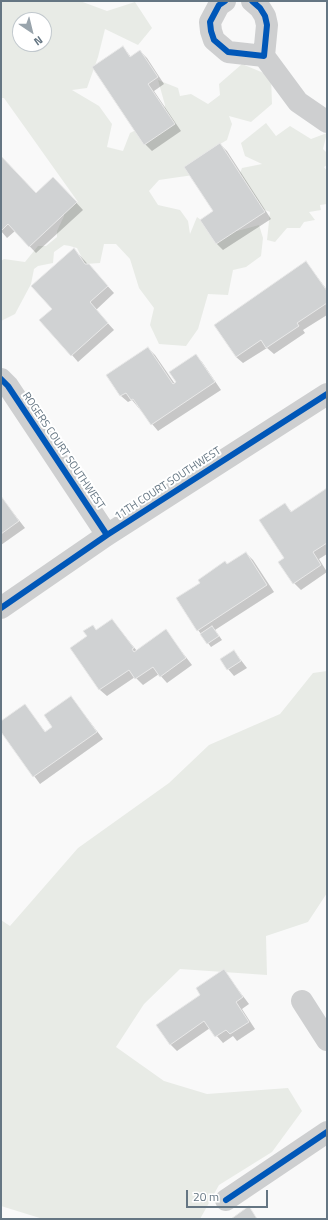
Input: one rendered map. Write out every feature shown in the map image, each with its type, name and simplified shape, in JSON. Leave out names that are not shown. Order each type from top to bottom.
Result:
[{"type":"street","points":[[226,1],[219,5],[210,22],[214,40],[228,52],[264,56]]},
{"type":"street","points":[[252,1],[260,8],[265,16],[267,25],[264,56],[298,102],[327,122]]},
{"type":"street","name":"ROGERS COURT SOUTHWEST","points":[[1,379],[8,386],[107,535]]},
{"type":"street","name":"11TH COURT SOUTHWEST","points":[[1,608],[107,535],[327,394]]},
{"type":"street","points":[[302,1001],[327,1040]]},
{"type":"street","points":[[226,1200],[327,1132]]},
{"type":"shaded area","points":[[1,1],[80,1],[107,11],[135,2],[152,28],[138,45],[105,29],[98,57],[87,88],[72,90],[99,106],[112,124],[107,147],[123,151],[130,133],[162,117],[165,105],[158,80],[178,88],[180,96],[191,94],[208,104],[220,95],[219,84],[242,64],[271,76],[272,104],[251,122],[229,116],[232,124],[227,140],[210,150],[207,173],[159,180],[149,191],[158,205],[180,210],[188,221],[190,234],[197,217],[210,227],[237,231],[259,225],[263,238],[261,256],[246,267],[233,270],[228,295],[208,294],[198,329],[186,346],[159,344],[150,325],[154,308],[139,288],[130,259],[116,244],[104,244],[100,263],[85,264],[77,248],[64,245],[54,252],[53,263],[38,266],[34,269],[31,284],[15,314],[1,321],[1,261],[4,259],[25,262],[38,246],[46,246],[57,237],[57,231],[64,216],[64,200],[78,202],[4,98],[1,98]]},
{"type":"shaded area","points":[[266,123],[276,136],[290,126],[311,139],[327,133],[323,149],[327,153],[327,165],[324,167],[327,171],[327,204],[320,205],[321,210],[309,212],[315,220],[304,222],[300,228],[287,228],[275,242],[267,240],[270,212],[263,209],[240,173],[242,168],[262,164],[245,156],[241,143]]},
{"type":"shaded area","points":[[327,671],[327,893],[308,922],[266,936],[267,975],[180,969],[144,1004],[116,1047],[164,1081],[207,1094],[288,1088],[302,1111],[272,1152],[219,1185],[200,1219],[43,1219],[1,1206],[1,920],[10,926],[78,848],[169,783],[209,745],[280,714],[313,673]]},
{"type":"building","points":[[123,46],[130,57],[140,50],[158,77],[148,84],[175,124],[144,145],[92,67]]},
{"type":"building","points":[[220,143],[265,212],[216,244],[200,220],[213,211],[184,167]]},
{"type":"building","points":[[1,156],[36,193],[53,177],[77,202],[29,247],[8,224],[1,231]]},
{"type":"building","points":[[74,248],[85,264],[89,264],[108,286],[90,302],[108,323],[71,356],[39,320],[52,309],[31,286]]},
{"type":"building","points":[[306,261],[327,291],[327,303],[297,323],[299,326],[266,348],[261,340],[236,357],[214,325]]},
{"type":"building","points":[[148,347],[173,384],[176,382],[169,372],[196,354],[215,382],[151,425],[133,399],[131,400],[126,393],[120,396],[106,375]]},
{"type":"building","points":[[327,488],[327,543],[313,552],[321,565],[293,584],[278,562],[284,558],[259,520],[285,503],[291,512]]},
{"type":"building","points":[[1,496],[19,521],[1,534]]},
{"type":"building","points":[[246,552],[267,585],[197,631],[176,598],[200,583],[198,580],[225,561],[227,564]]},
{"type":"building","points":[[112,619],[134,648],[132,649],[134,652],[166,629],[186,658],[160,677],[153,667],[135,679],[129,670],[99,690],[70,648],[87,636],[83,631],[93,625],[96,630]]},
{"type":"building","points":[[212,626],[219,636],[207,644],[200,634]]},
{"type":"building","points":[[234,650],[241,661],[227,670],[220,659]]},
{"type":"building","points":[[71,696],[97,732],[33,777],[1,732],[1,721],[25,704],[45,732],[52,727],[44,715]]},
{"type":"building","points":[[224,969],[243,997],[236,1002],[249,1022],[230,1034],[226,1030],[215,1037],[204,1021],[170,1045],[156,1025],[200,995],[196,988]]},
{"type":"building","points":[[249,1206],[257,1219],[231,1219]]},
{"type":"cycle path","points":[[225,1],[219,5],[210,22],[214,40],[228,52],[264,56],[267,25],[265,16],[260,8],[252,1]]},
{"type":"cycle path","points":[[1,379],[8,386],[107,535]]},
{"type":"cycle path","points":[[1,608],[107,535],[327,394]]},
{"type":"cycle path","points":[[226,1200],[327,1132]]}]
